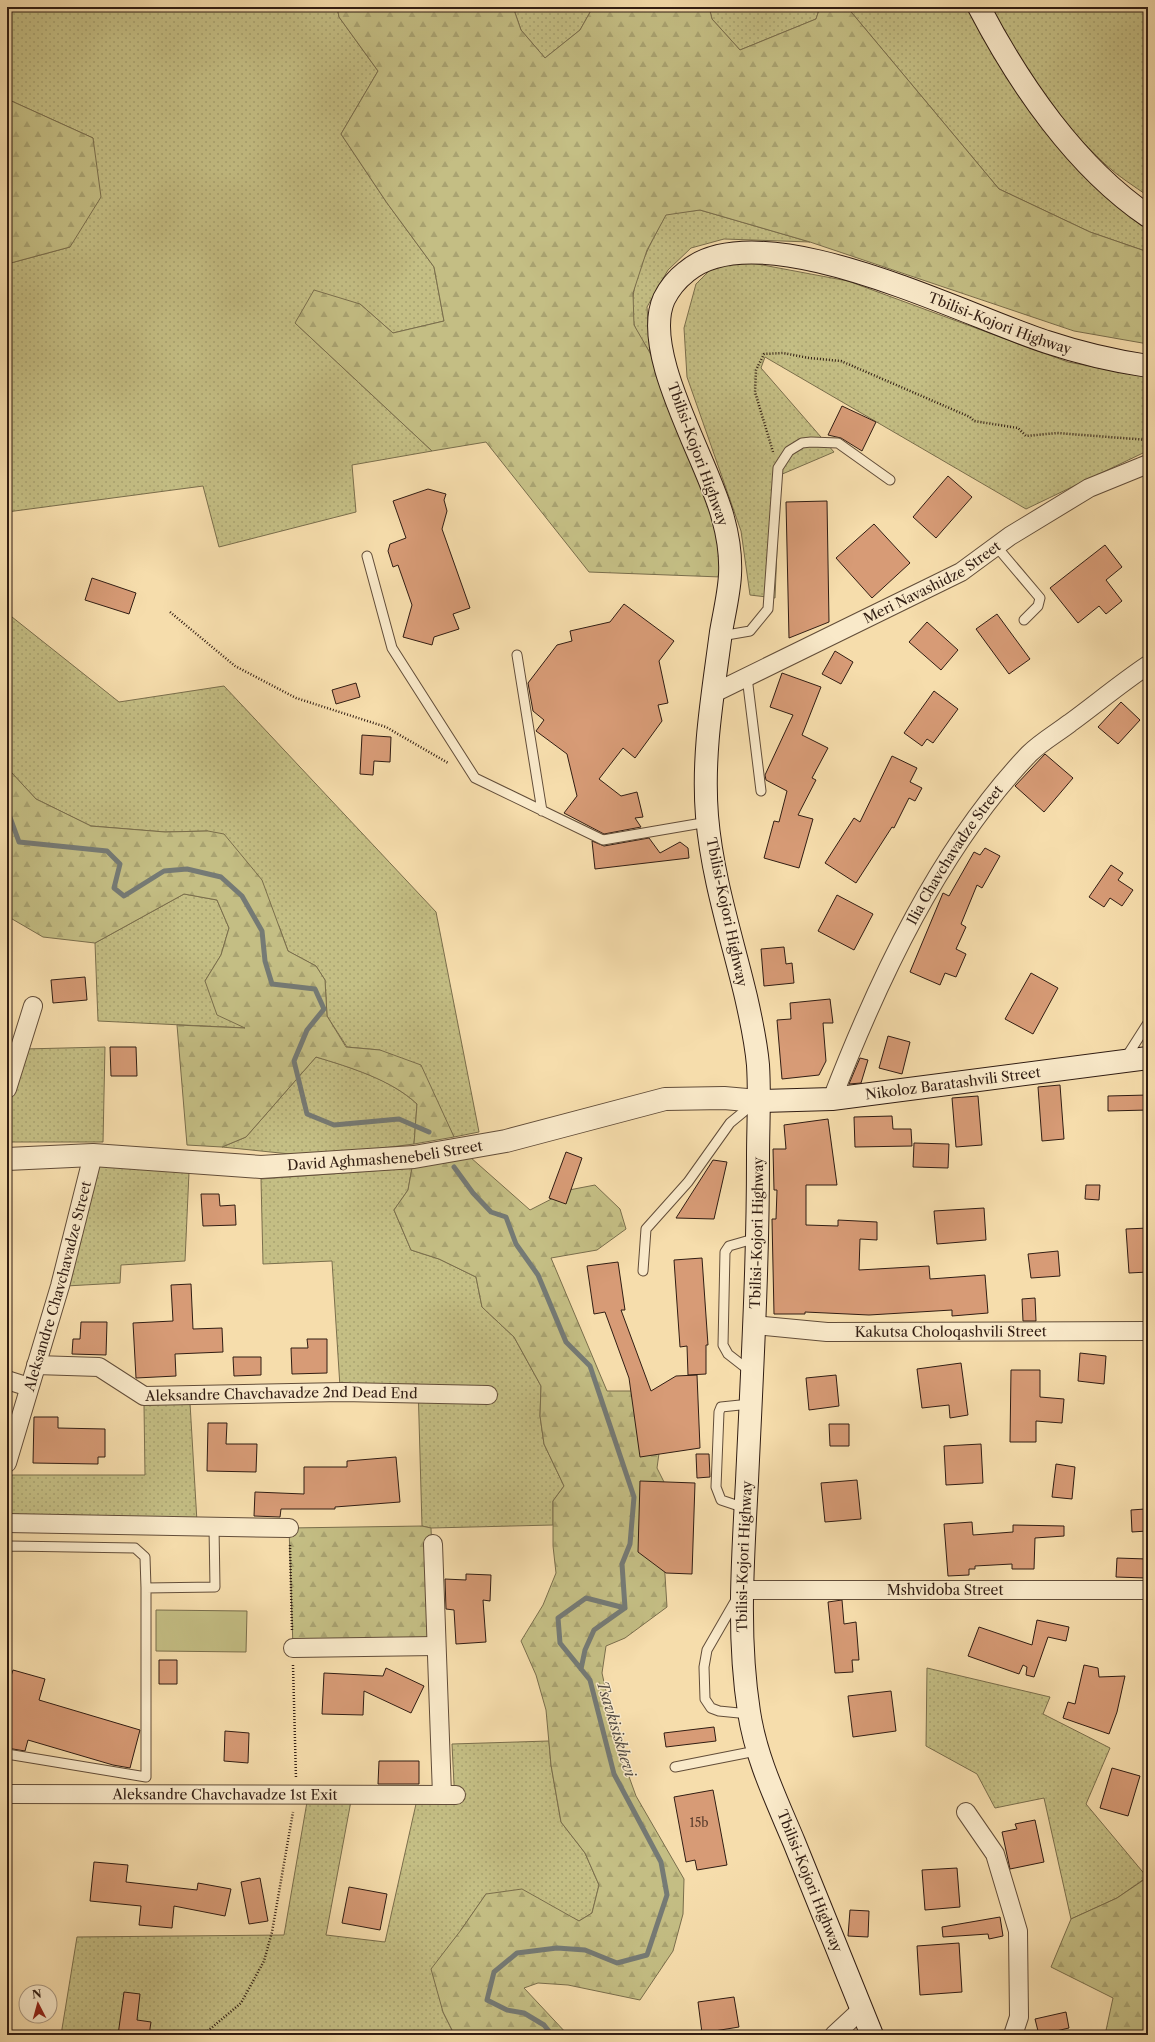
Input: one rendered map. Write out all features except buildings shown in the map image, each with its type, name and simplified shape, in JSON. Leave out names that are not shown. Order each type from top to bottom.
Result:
[{"type":"main road","points":[[979,7],[999,45],[1049,117],[1101,178],[1126,201],[1148,216]]},
{"type":"main road","name":"Tbilisi-Kojori Highway","points":[[872,2035],[756,1751],[749,1714],[744,1673],[742,1590],[758,1237],[758,1067],[753,1031],[719,884],[708,822],[706,746],[712,694],[730,578],[729,548],[723,516],[709,477],[676,397],[662,352],[659,335],[660,316],[665,297],[676,281],[688,269],[705,259],[723,254],[745,251],[797,256],[853,270],[1047,342],[1113,361],[1148,366]]},
{"type":"main road","name":"Nikoloz Baratashvili Street","points":[[758,1100],[832,1099],[1148,1058]]},
{"type":"main road","name":"David Aghmashenebeli Street","points":[[7,1159],[93,1155],[261,1167],[414,1157],[506,1141],[665,1098],[724,1098],[758,1100]]},
{"type":"street","name":"Meri Navashidze Street","points":[[712,694],[961,572],[1010,536],[1089,488],[1148,464]]},
{"type":"street","name":"Ilia Chavchavadze Street","points":[[832,1099],[856,1037],[915,916],[983,808],[1030,753],[1148,665]]},
{"type":"street","points":[[7,1089],[33,1006]]},
{"type":"street","name":"Aleksandre Chavchavadze Street","points":[[7,1463],[60,1286],[93,1155]]},
{"type":"street","name":"Kakutsa Choloqashvili Street","points":[[754,1325],[827,1332],[1148,1331]]},
{"type":"street","name":"Aleksandre Chavchavadze 2nd Dead End","points":[[36,1365],[99,1367],[144,1396],[342,1392],[488,1395]]},
{"type":"street","points":[[7,1380],[29,1387]]},
{"type":"street","points":[[7,1523],[289,1528]]},
{"type":"street","name":"Aleksandre Chavchavadze 1st Exit","points":[[7,1794],[449,1795],[436,1646],[433,1544]]},
{"type":"street","name":"Mshvidoba Street","points":[[742,1590],[1148,1590]]},
{"type":"street","points":[[292,1648],[436,1646]]},
{"type":"street","points":[[966,1812],[995,1854],[1018,1931],[1019,2017],[1013,2035]]},
{"type":"street","points":[[834,2035],[862,2010]]},
{"type":"lane","points":[[721,636],[750,631],[768,609],[778,468],[789,451],[802,443],[838,443],[890,480]]},
{"type":"lane","points":[[996,546],[1040,598],[1038,606],[1024,620]]},
{"type":"lane","points":[[367,556],[392,648],[475,778],[603,840],[708,822]]},
{"type":"lane","points":[[518,655],[542,811]]},
{"type":"lane","points":[[747,677],[761,791]]},
{"type":"lane","points":[[1123,1062],[1148,1023]]},
{"type":"lane","points":[[643,1271],[646,1229],[688,1182],[730,1123],[758,1100]]},
{"type":"lane","points":[[752,1372],[728,1354],[722,1345],[725,1252],[729,1246],[758,1237]]},
{"type":"lane","points":[[745,1508],[721,1500],[716,1487],[719,1420],[721,1408],[750,1404]]},
{"type":"lane","points":[[146,1588],[215,1587],[214,1527]]},
{"type":"lane","points":[[7,1549],[10,1546],[136,1548],[145,1557],[146,1777],[7,1754]]},
{"type":"lane","points":[[742,1590],[707,1650],[704,1667],[705,1699],[711,1708],[719,1711],[749,1714]]},
{"type":"lane","points":[[675,1767],[756,1751]]},
{"type":"path","points":[[778,468],[755,392],[756,370],[764,354],[783,353],[809,358],[841,360],[970,417],[974,421],[1018,428],[1026,436],[1056,433],[1148,440]]},
{"type":"path","points":[[170,612],[235,666],[296,698],[386,727],[475,778]]},
{"type":"path","points":[[203,2035],[241,2003],[264,1961],[272,1932],[296,1795]]},
{"type":"green space","points":[[7,7],[337,7],[339,17],[378,71],[341,134],[387,203],[434,267],[444,321],[393,333],[360,304],[295,323],[432,451],[352,465],[356,512],[219,547],[203,486],[7,512],[7,264],[70,247],[93,138],[7,99]]},
{"type":"green space","points":[[337,7],[513,7],[521,30],[545,58],[580,30],[593,7],[709,7],[712,19],[740,50],[816,19],[820,7],[847,7],[999,189],[1090,232],[1148,252],[1148,344],[1074,331],[810,242],[700,210],[666,215],[647,250],[633,293],[634,325],[650,353],[712,507],[720,533],[721,577],[589,572],[486,442],[432,451],[295,323],[314,290],[360,304],[393,333],[444,321],[434,267],[387,203],[341,134],[378,71],[339,17]]},
{"type":"green space","points":[[513,7],[593,7],[580,30],[545,58],[521,30]]},
{"type":"green space","points":[[709,7],[820,7],[816,19],[740,50],[712,19]]},
{"type":"green space","points":[[847,7],[970,7],[985,41],[1148,220],[1148,252],[1090,232],[999,189]]},
{"type":"green space","points":[[987,7],[1148,7],[1148,196],[1111,169],[1088,148],[1055,111],[1012,50]]},
{"type":"green space","points":[[7,99],[93,138],[101,197],[70,247],[7,264]]},
{"type":"green space","points":[[700,210],[810,242],[724,239],[691,248],[668,270],[647,307],[650,353],[634,324],[632,309],[636,281],[646,253],[666,214]]},
{"type":"green space","points":[[752,263],[848,281],[1068,362],[1148,377],[1148,452],[1143,453],[1026,509],[765,357],[761,368],[834,452],[780,475],[775,598],[750,595],[741,531],[687,377],[684,328],[696,284],[714,266]]},
{"type":"green space","points":[[7,613],[119,702],[224,686],[436,912],[479,1132],[454,1137],[437,1103],[380,1050],[347,1047],[327,1016],[325,980],[316,966],[288,951],[279,926],[208,831],[165,832],[91,826],[36,799],[11,772],[7,772]]},
{"type":"green space","points":[[7,772],[11,772],[36,799],[91,826],[165,832],[208,831],[224,834],[262,880],[288,951],[316,966],[325,980],[327,1016],[346,1047],[380,1050],[421,1065],[454,1137],[414,1144],[417,1104],[383,1081],[370,1075],[316,1057],[246,1137],[222,1147],[187,1145],[177,1025],[245,1028],[217,1015],[205,981],[221,955],[229,928],[217,900],[184,894],[95,943],[43,937],[7,916]]},
{"type":"green space","points":[[184,894],[217,900],[229,928],[221,955],[205,981],[246,1028],[98,1021],[95,943]]},
{"type":"green space","points":[[105,1047],[103,1142],[7,1142],[7,1105],[24,1049]]},
{"type":"green space","points":[[316,1057],[356,1070],[382,1081],[406,1095],[417,1104],[414,1144],[352,1152],[290,1154],[222,1147],[246,1137]]},
{"type":"green space","points":[[470,1157],[530,1210],[569,1190],[595,1185],[620,1209],[626,1229],[597,1250],[551,1258],[607,1391],[634,1391],[660,1446],[657,1468],[666,1486],[664,1559],[667,1607],[625,1638],[606,1646],[602,1673],[618,1746],[636,1796],[684,1879],[683,1914],[673,1951],[640,2000],[568,1985],[538,1983],[524,1988],[568,2035],[449,2035],[453,2032],[443,2012],[431,1969],[486,1894],[522,1889],[579,1921],[592,1913],[599,1885],[585,1853],[561,1822],[551,1765],[546,1710],[536,1675],[521,1641],[543,1605],[556,1573],[553,1546],[553,1501],[564,1486],[544,1444],[540,1416],[541,1386],[514,1337],[482,1307],[476,1277],[439,1259],[411,1250],[394,1210],[408,1190],[412,1168]]},
{"type":"green space","points":[[96,1160],[189,1172],[185,1261],[121,1265],[120,1283],[66,1286]]},
{"type":"green space","points":[[412,1168],[408,1190],[394,1210],[411,1250],[439,1259],[476,1277],[482,1307],[514,1337],[541,1386],[540,1416],[544,1444],[564,1486],[553,1501],[553,1525],[431,1528],[422,1526],[418,1384],[340,1387],[332,1261],[263,1264],[261,1179]]},
{"type":"green space","points":[[190,1403],[197,1522],[7,1519],[7,1493],[12,1475],[145,1475],[144,1405]]},
{"type":"green space","points":[[422,1526],[431,1528],[436,1646],[293,1648],[289,1528]]},
{"type":"green space","points":[[156,1610],[247,1611],[246,1652],[156,1651]]},
{"type":"green space","points":[[927,1668],[1050,1697],[1043,1714],[1110,1748],[1086,1804],[1147,1877],[1117,1898],[1071,1919],[1044,1798],[995,1808],[977,1774],[926,1746]]},
{"type":"green space","points":[[549,1741],[551,1765],[561,1822],[585,1853],[599,1885],[592,1913],[579,1921],[556,1910],[486,1894],[461,1930],[443,2012],[453,2032],[449,2035],[61,2035],[77,1937],[284,1935],[307,1802],[351,1801],[326,1935],[385,1942],[416,1804],[455,1804],[452,1744]]},
{"type":"green space","points":[[1148,1877],[1148,2035],[1105,2035],[1113,1998],[1051,1967],[1071,1919],[1117,1898]]},
{"type":"waterway","name":"Tsavkisiskhevi","points":[[7,809],[19,842],[107,851],[120,864],[114,888],[124,896],[164,871],[187,869],[221,877],[242,896],[262,931],[265,961],[272,984],[315,989],[324,1009],[307,1030],[294,1061],[307,1114],[334,1125],[399,1119],[429,1132]]},
{"type":"waterway","name":"Tsavkisiskhevi","points":[[454,1167],[473,1193],[491,1212],[506,1217],[516,1244],[538,1275],[566,1342],[590,1366],[634,1497],[630,1544],[622,1564],[625,1608],[586,1598],[558,1618],[560,1643],[590,1680],[614,1774],[661,1862],[667,1895],[647,1955],[617,1963],[585,1950],[557,1948],[517,1953],[494,1972],[487,2000],[507,2010],[524,2013],[544,2025],[552,2035]]},
{"type":"waterway","points":[[581,1669],[585,1650],[594,1630],[625,1608]]}]
